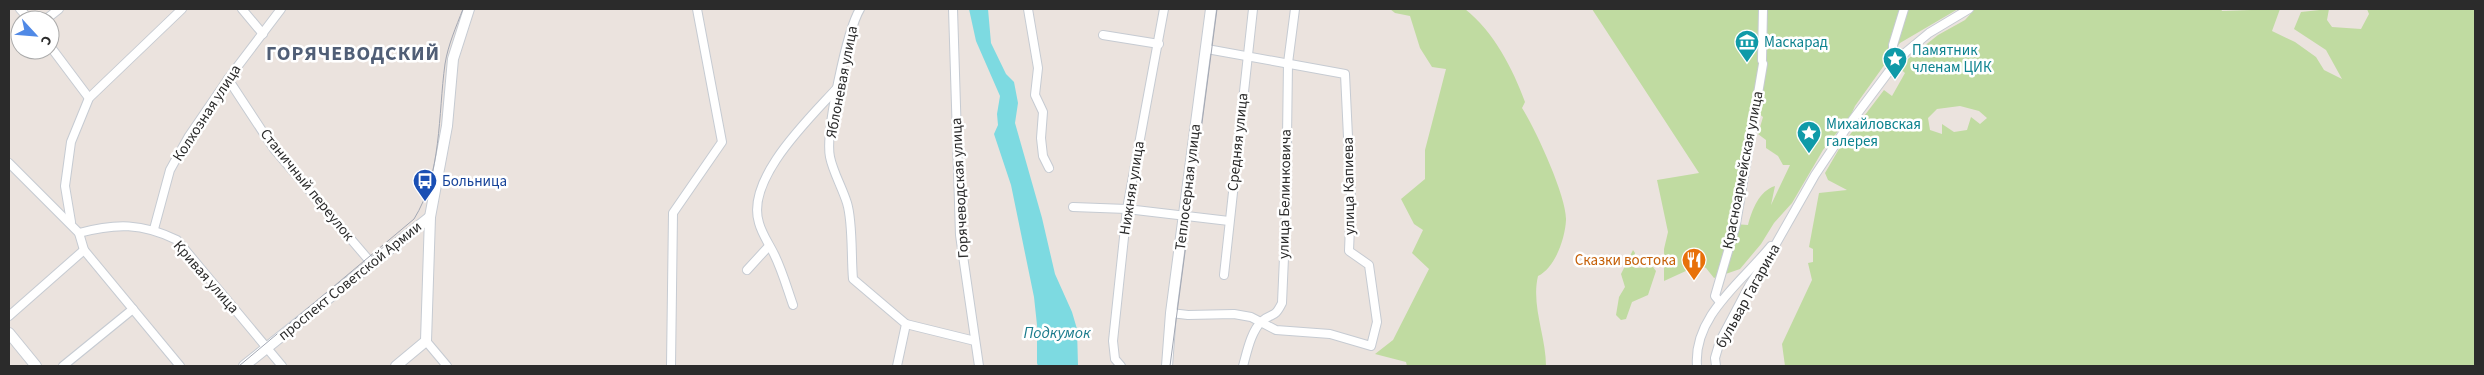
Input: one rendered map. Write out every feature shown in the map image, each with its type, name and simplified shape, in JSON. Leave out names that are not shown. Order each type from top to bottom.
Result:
[{"type":"main road","name":"проспект Советской Армии","points":[[244,366],[373,265],[430,217],[447,126],[453,59],[469,9]]},
{"type":"main road","name":"Теплосерная улица","points":[[1167,366],[1171,313],[1211,9]]},
{"type":"main road","points":[[396,366],[426,341],[430,217]]},
{"type":"main road","points":[[9,334],[36,366]]},
{"type":"street","points":[[71,223],[65,186],[71,142],[88,98],[182,9]]},
{"type":"street","points":[[242,9],[262,34]]},
{"type":"street","name":"Колхозная улица","points":[[154,229],[170,170],[189,136],[228,79],[281,9]]},
{"type":"street","points":[[671,366],[673,213],[722,142],[697,9]]},
{"type":"street","name":"Яблоневая улица","points":[[860,9],[853,21],[837,88],[829,156],[848,204],[852,279],[906,324]]},
{"type":"street","name":"Горячеводская улица","points":[[953,9],[960,235],[979,366]]},
{"type":"street","points":[[1028,9],[1038,68],[1035,95],[1043,112],[1041,138],[1043,156],[1049,168]]},
{"type":"street","name":"Нижняя улица","points":[[1121,366],[1115,359],[1113,341],[1127,209],[1164,9]]},
{"type":"street","name":"Средняя улица","points":[[1224,274],[1253,9]]},
{"type":"street","name":"улица Белинковича","points":[[1243,366],[1252,339],[1262,322],[1276,315],[1282,303],[1286,212],[1288,63],[1296,9]]},
{"type":"street","name":"Красноармейская улица","points":[[1720,302],[1715,296],[1736,224],[1763,62],[1763,9]]},
{"type":"street","points":[[1893,66],[1893,45],[1904,9]]},
{"type":"street","name":"бульвар Гагарина","points":[[1716,366],[1715,358],[1720,341],[1749,286],[1815,175],[1845,130],[1893,66],[1928,33],[1969,9]]},
{"type":"street","points":[[1103,35],[1159,44]]},
{"type":"street","points":[[1207,49],[1288,63]]},
{"type":"street","points":[[60,60],[88,98]]},
{"type":"street","name":"улица Капиева","points":[[1262,322],[1276,330],[1330,334],[1371,346],[1377,322],[1370,265],[1350,251],[1352,200],[1345,74],[1288,63]]},
{"type":"street","name":"Станичный переулок","points":[[228,79],[274,150],[373,265]]},
{"type":"street","points":[[793,305],[758,222],[757,202],[764,181],[793,136],[837,88]]},
{"type":"street","points":[[9,163],[79,232],[84,250],[180,366]]},
{"type":"street","points":[[1073,207],[1127,209],[1229,221]]},
{"type":"street","name":"Кривая улица","points":[[79,232],[114,226],[154,229],[177,240],[282,366]]},
{"type":"street","name":"бульвар Гагарина","points":[[1697,366],[1697,343],[1712,311],[1759,260],[1786,226]]},
{"type":"street","points":[[747,270],[769,246]]},
{"type":"street","points":[[9,316],[84,250]]},
{"type":"street","points":[[63,366],[133,309]]},
{"type":"street","points":[[1171,313],[1188,315],[1234,314],[1262,322]]},
{"type":"street","points":[[897,366],[906,324],[975,341]]},
{"type":"street","points":[[426,341],[447,366]]},
{"type":"green space","points":[[1390,9],[1465,9],[1494,40],[1515,77],[1525,102],[1522,108],[1549,163],[1565,209],[1566,220],[1561,244],[1549,267],[1538,276],[1536,287],[1537,310],[1544,344],[1546,366],[1407,366],[1406,362],[1375,354],[1393,340],[1429,269],[1412,253],[1423,230],[1414,224],[1401,199],[1425,179],[1425,150],[1446,69],[1432,67],[1420,48],[1410,16],[1395,13]]},
{"type":"green space","points":[[1592,9],[1958,9],[1900,43],[1855,106],[1851,115],[1823,150],[1792,203],[1774,223],[1761,244],[1740,269],[1714,278],[1706,268],[1699,265],[1664,281],[1664,249],[1668,232],[1657,180],[1699,173]],"holes":[[[1758,113],[1763,117],[1758,134],[1766,140],[1766,148],[1778,156],[1783,165],[1790,165],[1771,205],[1775,186],[1769,188],[1760,197],[1754,207],[1748,225],[1734,224],[1736,198],[1751,120]]]},
{"type":"green space","points":[[1975,9],[2221,9],[2222,11],[2280,9],[2272,31],[2295,42],[2316,57],[2324,70],[2342,79],[2326,50],[2294,29],[2301,12],[2329,9],[2327,20],[2332,27],[2361,29],[2369,14],[2367,9],[2475,9],[2475,366],[1785,366],[1782,344],[1812,280],[1808,263],[1813,262],[1813,249],[1809,247],[1819,193],[1847,190],[1828,180],[1825,173],[1839,149],[1884,90],[1892,96],[1905,73],[1898,67],[1938,35],[1965,20]],"holes":[[[1960,106],[1979,111],[1987,118],[1980,124],[1971,117],[1967,130],[1954,132],[1942,124],[1942,134],[1930,130],[1928,118],[1937,109]]]},
{"type":"green space","points":[[1633,250],[1635,253],[1633,265],[1635,268],[1653,267],[1656,271],[1648,295],[1632,302],[1626,319],[1621,320],[1616,315],[1619,297],[1625,287],[1621,274]]},
{"type":"water","name":"Подкумок","points":[[969,9],[988,9],[991,43],[1006,74],[1014,82],[1018,103],[1015,123],[1042,218],[1055,274],[1072,312],[1077,329],[1078,366],[1038,366],[1037,363],[1037,325],[1034,297],[1011,185],[994,134],[998,125],[997,114],[1000,96],[976,41]]},
{"type":"tram line","points":[[239,366],[414,219],[430,183],[437,144],[446,57],[463,9]]},
{"type":"tram line","points":[[1170,366],[1217,9]]},
{"type":"place","name":"Маскарад","points":[[1747,63]]},
{"type":"place","name":"Памятник членам ЦИК","points":[[1895,80]]},
{"type":"place","name":"Михайловская галерея","points":[[1809,154]]},
{"type":"place","name":"Больница","points":[[425,202]]},
{"type":"place","name":"Сказки востока","points":[[1694,281]]},
{"type":"district","name":"ГОРЯЧЕВОДСКИЙ","points":[[353,54]]}]
